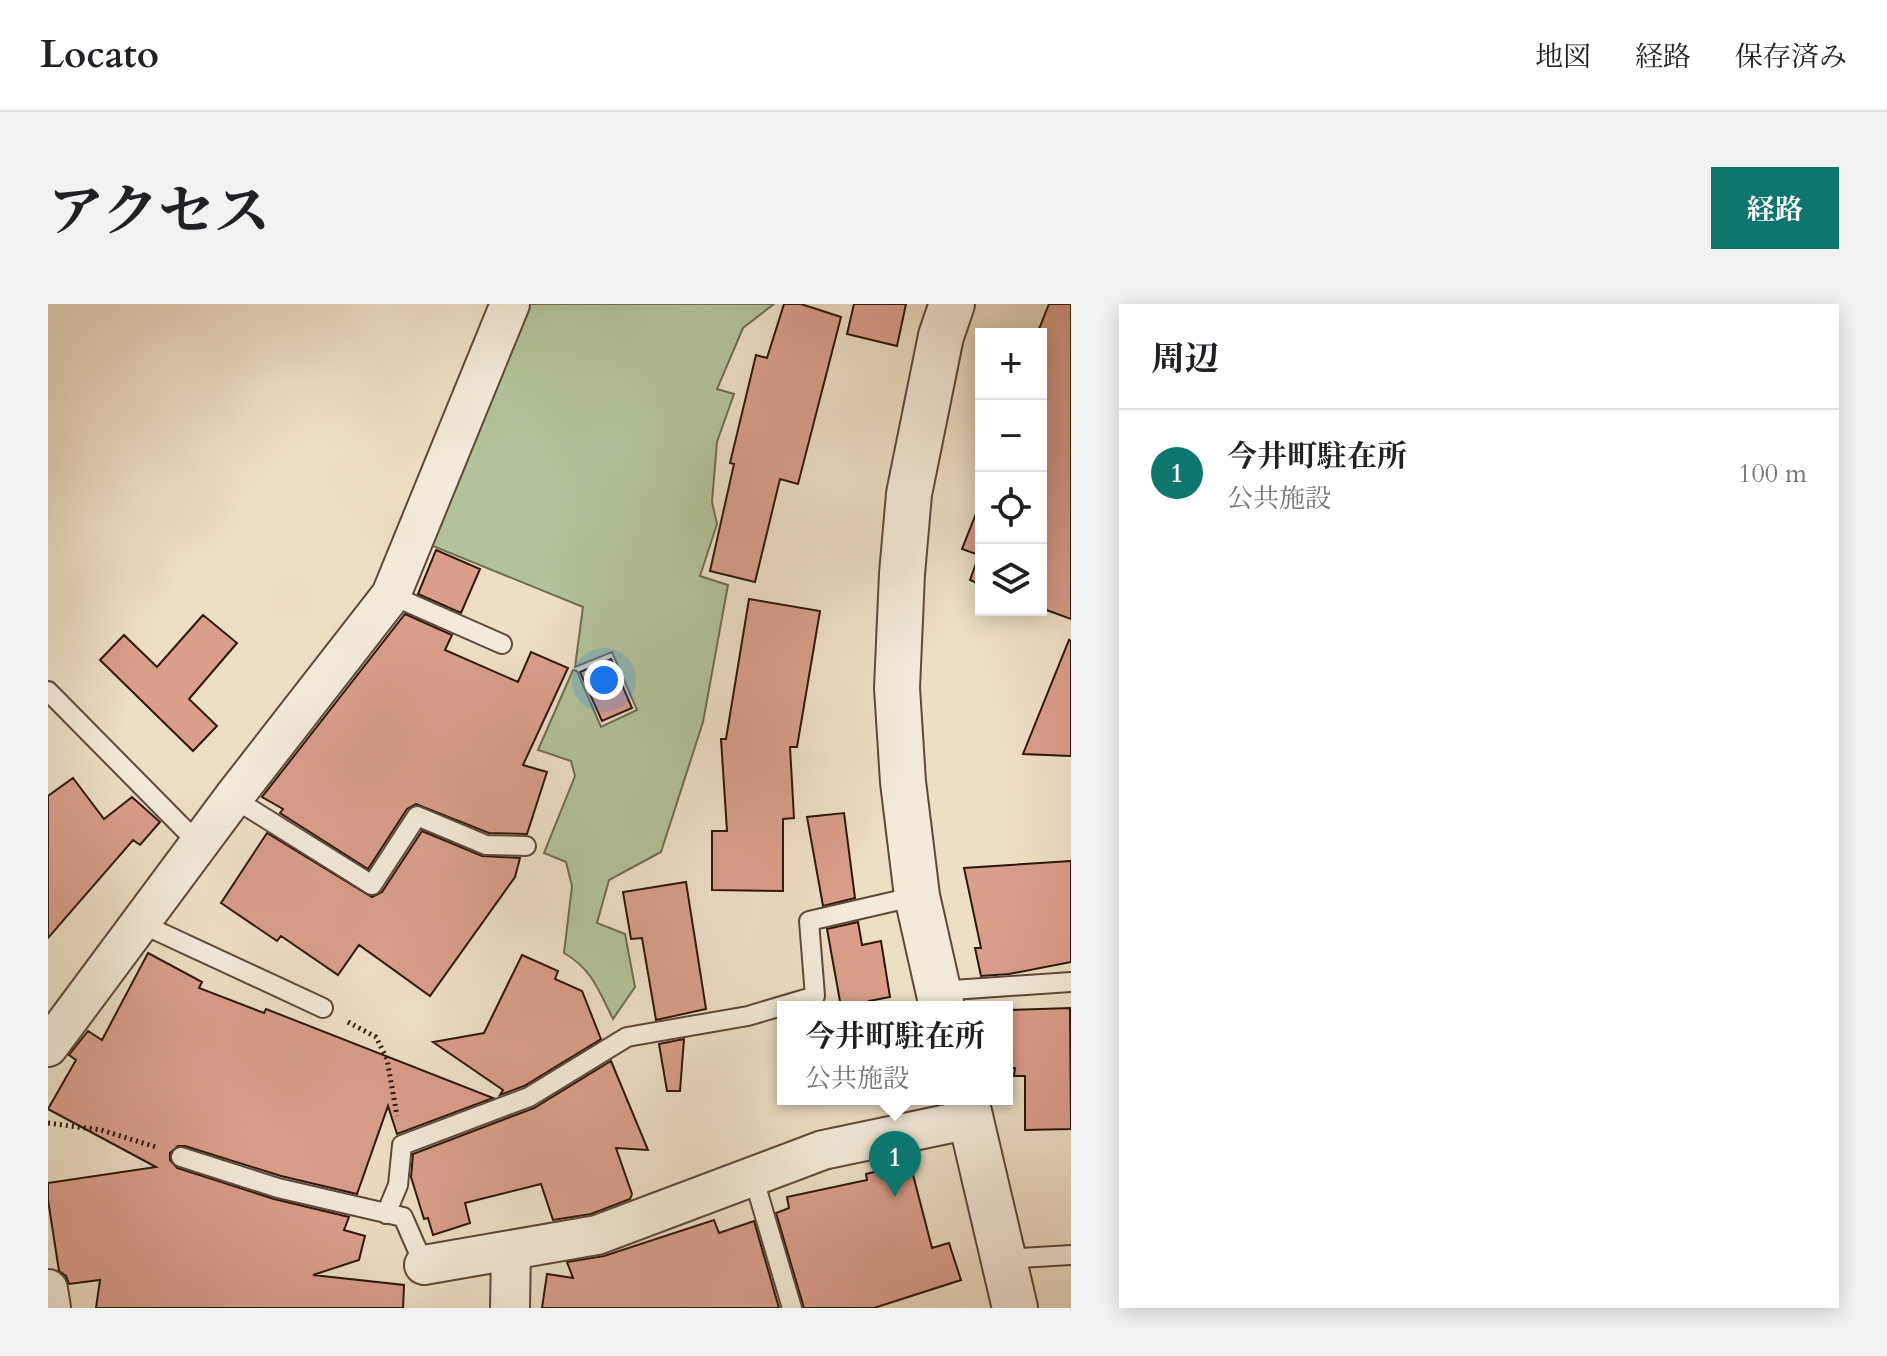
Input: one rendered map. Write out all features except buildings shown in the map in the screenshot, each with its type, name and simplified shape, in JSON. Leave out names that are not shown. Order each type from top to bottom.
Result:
[{"type":"street","points":[[48,1047],[233,798],[391,595],[510,304]]},
{"type":"street","points":[[940,999],[917,896],[903,782],[897,688],[909,494],[941,336],[952,304]]},
{"type":"street","points":[[424,1265],[597,1235],[823,1150],[968,1109],[1015,1308]]},
{"type":"street","points":[[510,1308],[511,1252]]},
{"type":"street","points":[[48,1289],[51,1308]]},
{"type":"lane","points":[[391,595],[502,644]]},
{"type":"lane","points":[[48,691],[200,845]]},
{"type":"lane","points":[[233,798],[372,885],[417,816],[486,845],[526,846]]},
{"type":"lane","points":[[798,1001],[815,996],[809,921],[917,896]]},
{"type":"lane","points":[[140,923],[323,1008]]},
{"type":"lane","points":[[940,999],[1071,982]]},
{"type":"lane","points":[[386,1214],[398,1185],[402,1145],[529,1097],[627,1037],[748,1016],[777,1007]]},
{"type":"lane","points":[[181,1157],[278,1188],[403,1217],[424,1265]]},
{"type":"lane","points":[[753,1176],[792,1308]]},
{"type":"lane","points":[[1004,1259],[1071,1255]]},
{"type":"path","points":[[323,1008],[376,1037],[387,1059],[402,1145]]},
{"type":"path","points":[[48,1123],[101,1130],[181,1157]]},
{"type":"green space","points":[[518,304],[774,304],[743,328],[717,389],[734,394],[717,442],[712,502],[717,524],[700,576],[728,585],[703,722],[661,852],[609,880],[597,923],[625,934],[635,987],[613,1019],[588,974],[564,953],[572,886],[566,862],[544,853],[575,776],[571,761],[538,750],[573,670],[577,671],[601,727],[637,710],[612,652],[575,667],[583,607],[423,542]]},
{"type":"place","name":"今井町駐在所","points":[[895,1197]]}]
